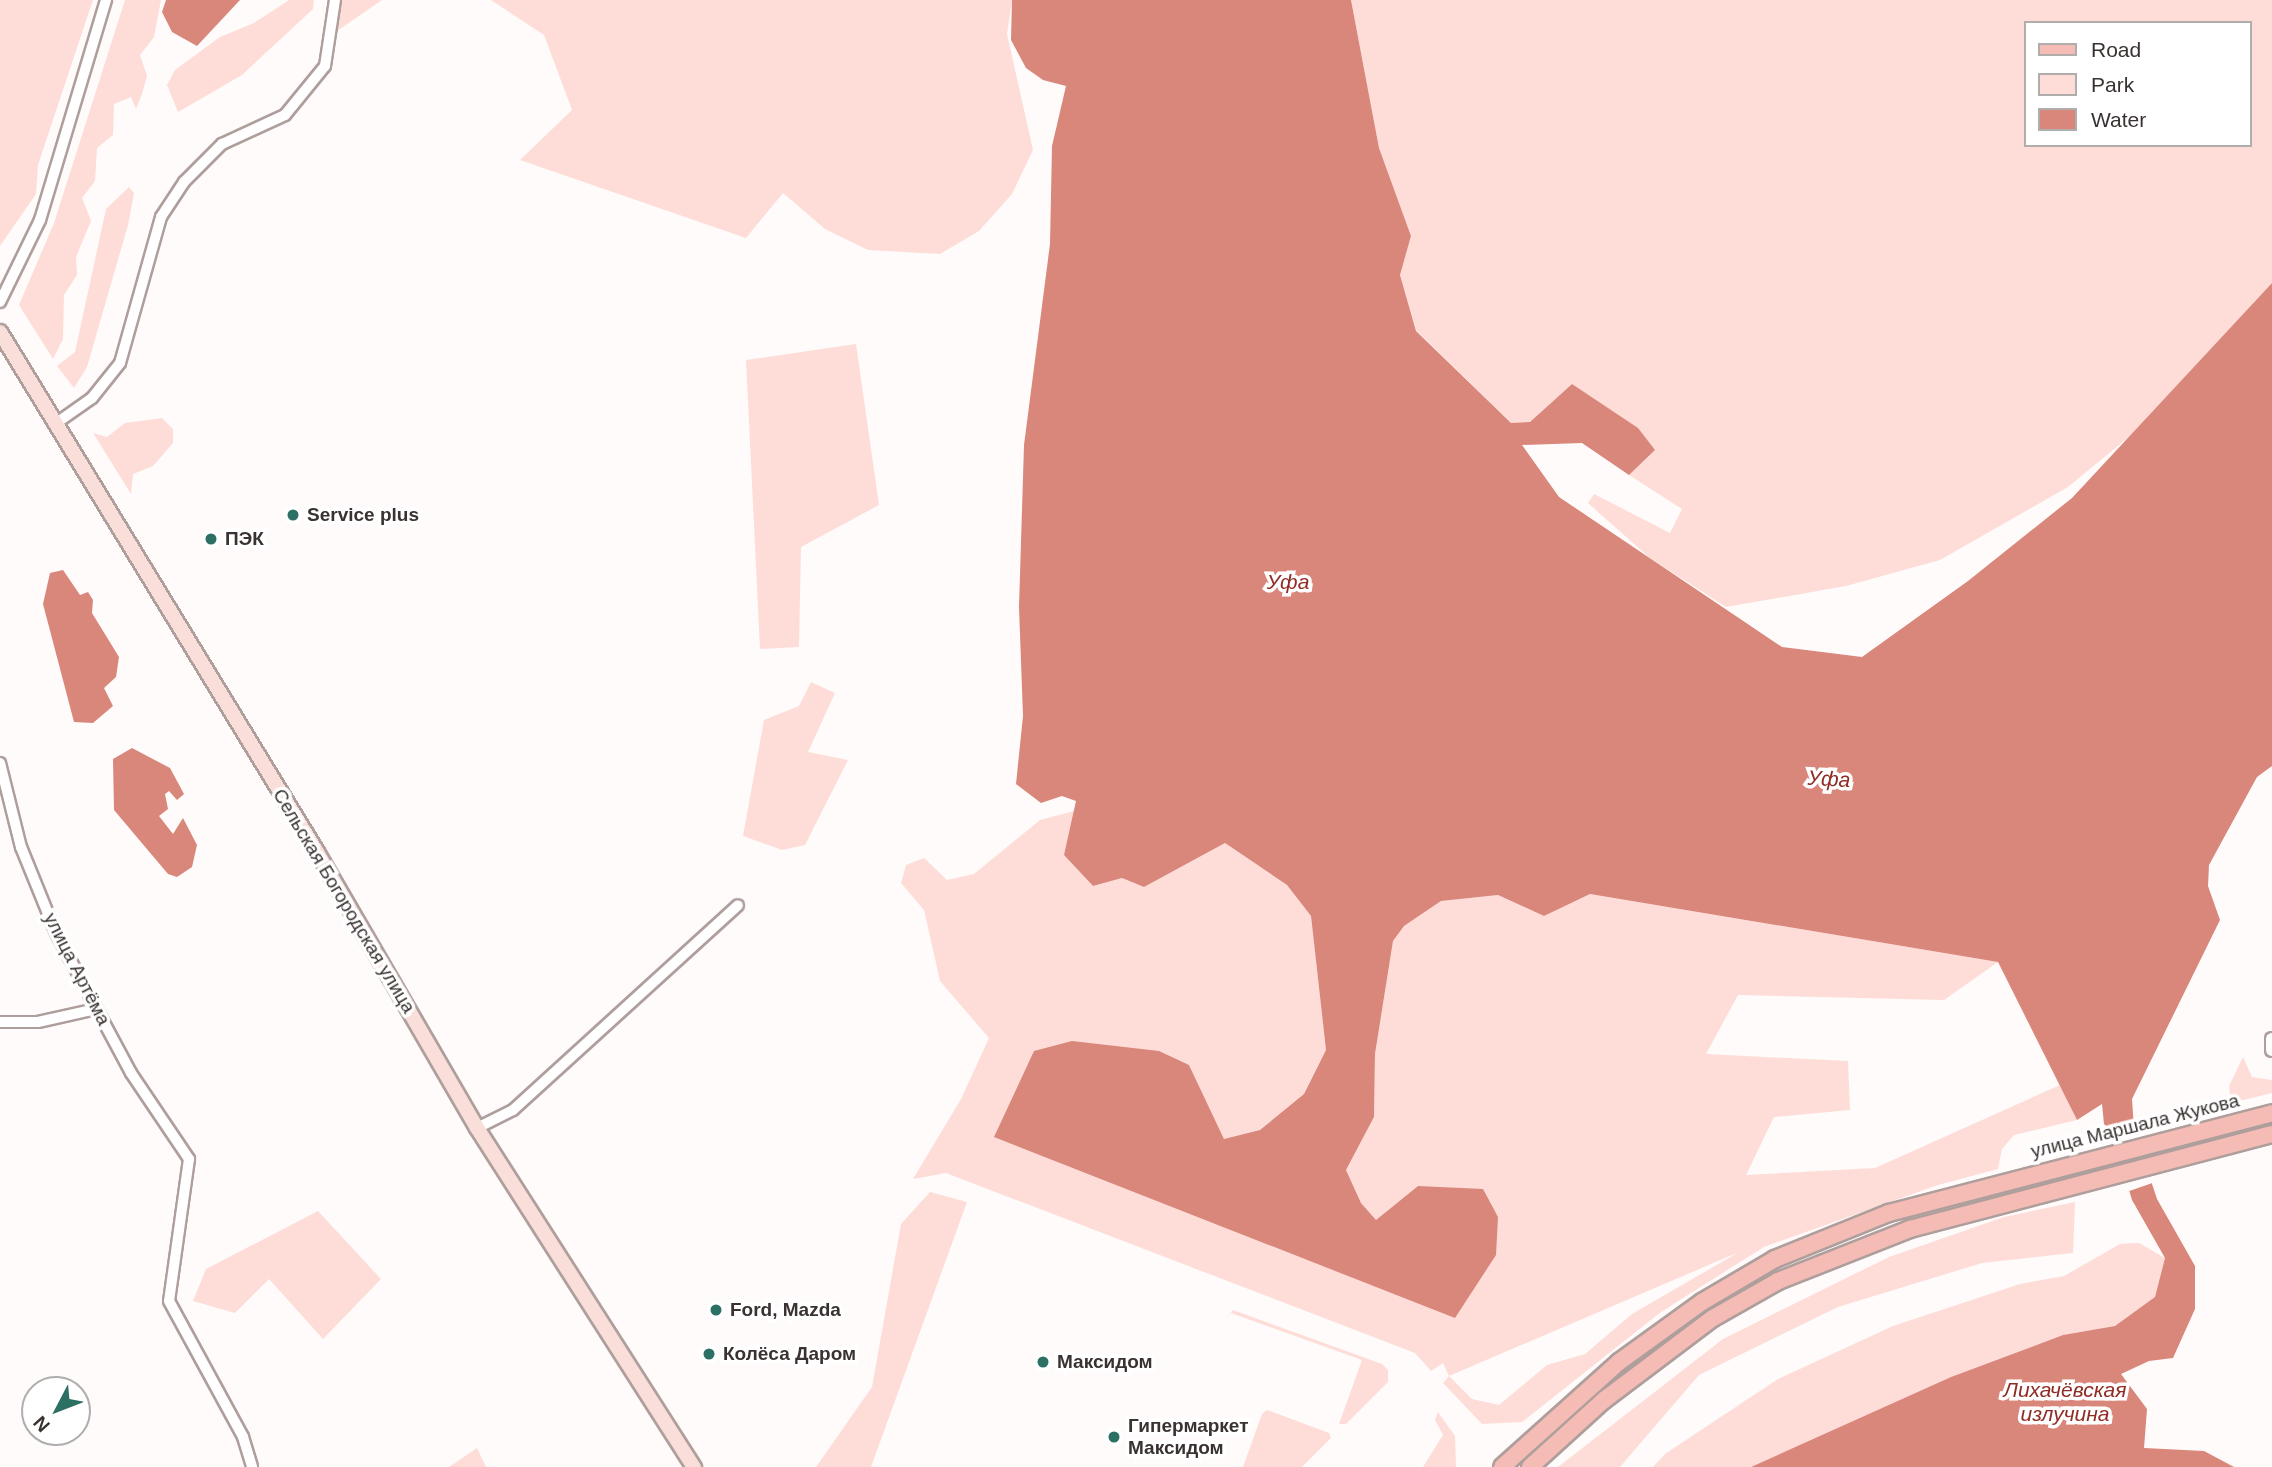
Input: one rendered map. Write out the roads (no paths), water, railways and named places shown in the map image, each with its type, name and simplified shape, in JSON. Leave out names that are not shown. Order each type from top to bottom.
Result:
[{"type":"main road","name":"Сельская Богородская улица","points":[[0,332],[317,852],[477,1128],[694,1467]]},
{"type":"main road","name":"улица Маршала Жукова","points":[[1502,1467],[1619,1362],[1702,1302],[1775,1259],[1889,1213],[2272,1113]]},
{"type":"main road","points":[[1530,1467],[1604,1400],[1713,1318],[1778,1281],[1910,1229],[2272,1134]]},
{"type":"street","points":[[0,302],[40,220],[106,0]]},
{"type":"street","points":[[55,424],[92,398],[120,363],[161,217],[184,182],[222,144],[285,115],[324,65],[335,0]]},
{"type":"street","name":"улица Артёма","points":[[0,763],[21,846],[56,933],[131,1073],[189,1159],[169,1301],[243,1437],[252,1467]]},
{"type":"street","points":[[477,1128],[513,1110],[738,905]]},
{"type":"street","points":[[0,1022],[38,1022],[96,1009]]},
{"type":"street","points":[[2272,1039],[2272,1050]]},
{"type":"water","points":[[166,0],[240,0],[197,46],[172,32],[162,12]]},
{"type":"water","name":"Уфа","points":[[1012,0],[1351,0],[1379,148],[1411,236],[1400,275],[1416,331],[1511,423],[1530,422],[1572,384],[1638,428],[1655,450],[1629,475],[1582,443],[1522,445],[1559,497],[1782,647],[1862,657],[1968,581],[2072,498],[2272,283],[2272,766],[2257,777],[2209,865],[2208,886],[2220,920],[2132,1099],[2134,1129],[2157,1199],[2195,1266],[2195,1309],[2173,1358],[2149,1361],[2121,1374],[2147,1409],[2144,1448],[2204,1451],[2234,1467],[1751,1467],[1951,1377],[2063,1335],[2115,1326],[2155,1297],[2165,1258],[2132,1200],[2112,1132],[2104,1124],[2102,1104],[2077,1120],[1998,962],[1590,894],[1544,916],[1498,895],[1441,901],[1404,926],[1393,941],[1375,1054],[1374,1117],[1346,1170],[1361,1203],[1376,1220],[1418,1186],[1483,1189],[1498,1217],[1496,1255],[1455,1318],[994,1137],[1034,1051],[1072,1041],[1159,1051],[1189,1065],[1224,1139],[1260,1130],[1304,1094],[1326,1050],[1311,916],[1287,885],[1225,843],[1144,887],[1122,878],[1093,886],[1064,855],[1076,801],[1062,796],[1041,803],[1016,784],[1023,716],[1019,607],[1024,445],[1050,244],[1052,146],[1066,86],[1043,80],[1026,68],[1011,40]]},
{"type":"water","points":[[63,570],[80,595],[88,592],[93,600],[92,613],[119,657],[116,677],[104,688],[113,706],[93,723],[74,722],[43,604],[50,573]]},
{"type":"water","points":[[132,748],[170,768],[184,794],[177,800],[169,791],[165,794],[168,809],[159,816],[173,834],[183,818],[197,845],[192,867],[177,877],[168,874],[114,810],[113,759]]},
{"type":"place","name":"Service plus","points":[[293,515]]},
{"type":"place","name":"ПЭК","points":[[211,539]]},
{"type":"place","name":"Ford, Mazda","points":[[716,1310]]},
{"type":"place","name":"Колёса Даром","points":[[709,1354]]},
{"type":"place","name":"Максидом","points":[[1043,1362]]},
{"type":"place","name":"Гипермаркет Максидом","points":[[1114,1437]]},
{"type":"water label","name":"Лихачёвская излучина","points":[[2065,1402]]}]
